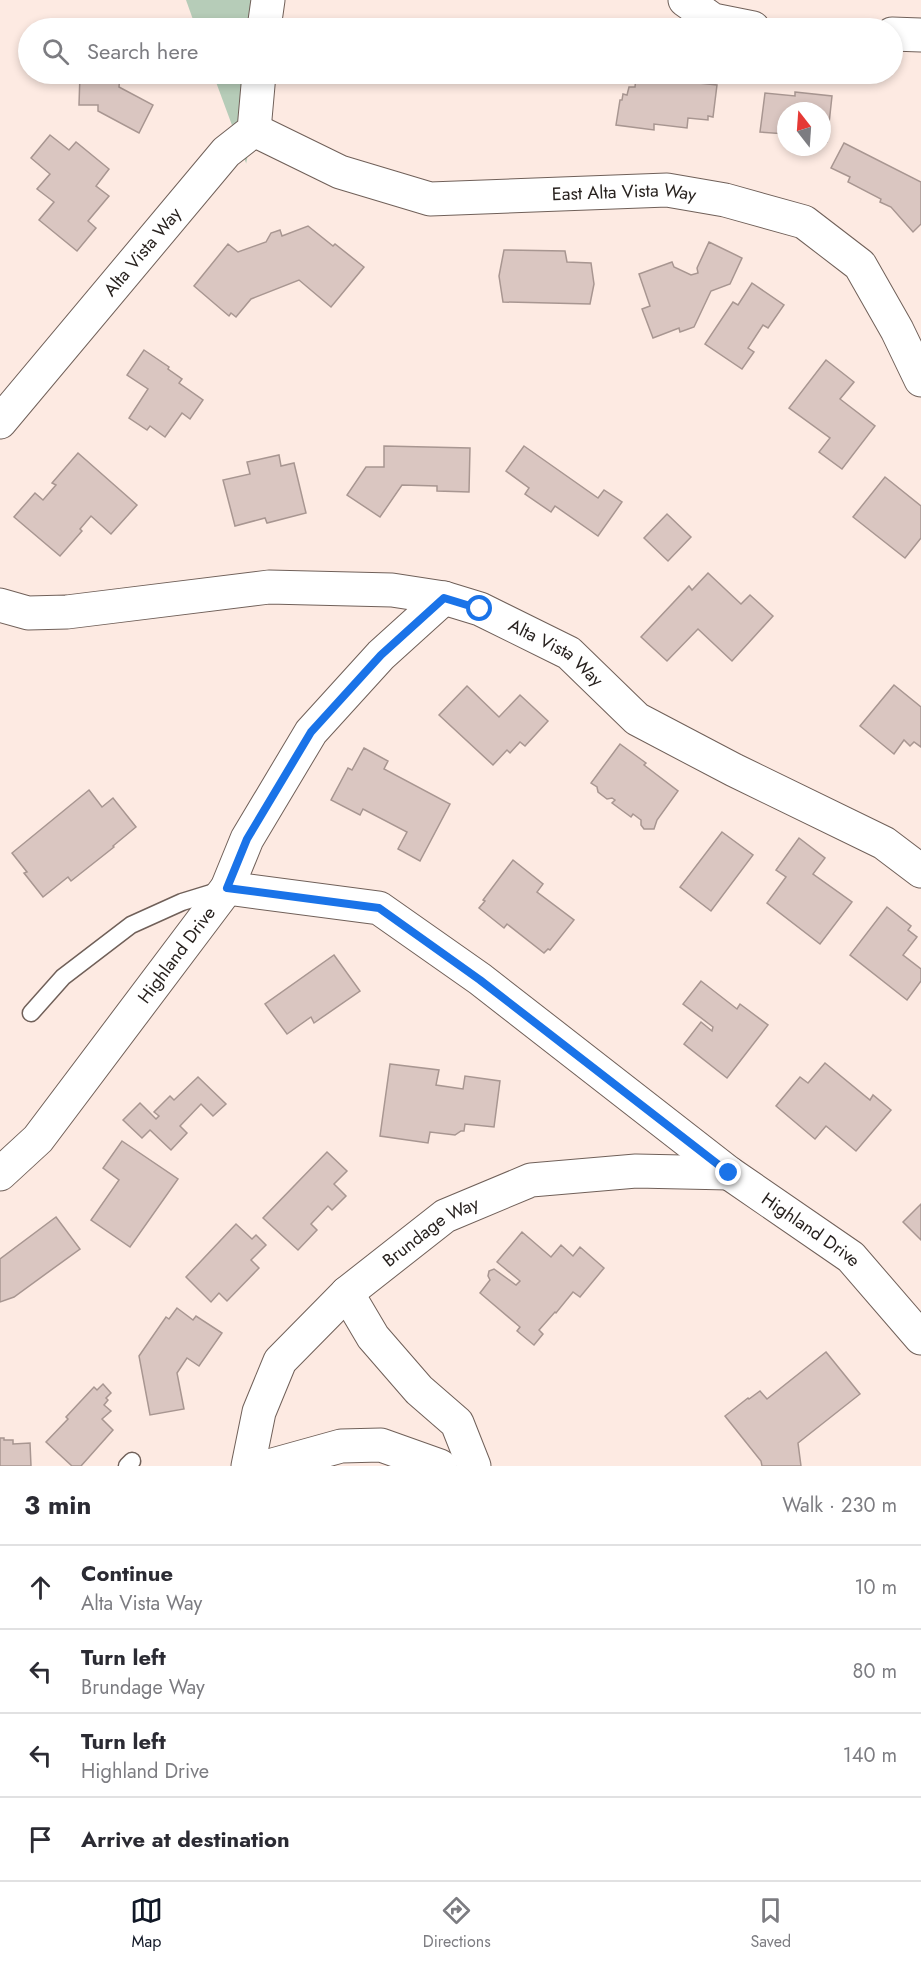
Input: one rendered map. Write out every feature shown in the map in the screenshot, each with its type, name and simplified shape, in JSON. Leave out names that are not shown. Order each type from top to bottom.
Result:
[{"type":"street","points":[[265,18],[268,0]]},
{"type":"street","points":[[685,0],[710,18]]},
{"type":"street","points":[[903,34],[921,35]]},
{"type":"street","points":[[254,130],[258,84]]},
{"type":"street","name":"East Alta Vista Way","points":[[254,130],[340,172],[430,199],[667,190],[724,200],[804,222],[860,265],[897,330],[921,380]]},
{"type":"street","name":"Alta Vista Way","points":[[0,422],[226,152],[254,130]]},
{"type":"street","name":"Alta Vista Way","points":[[0,605],[28,613],[67,612],[269,587],[392,590],[444,598],[480,609],[569,654],[637,719],[734,770],[884,843],[921,871]]},
{"type":"street","points":[[227,888],[247,839],[311,732],[381,655],[444,598]]},
{"type":"street","name":"Highland Drive","points":[[0,1174],[38,1139],[227,888],[379,908],[480,980],[729,1173],[851,1257],[921,1338]]},
{"type":"street","name":"Brundage Way","points":[[248,1466],[259,1412],[280,1361],[346,1293],[445,1216],[531,1180],[636,1171],[729,1173]]},
{"type":"street","points":[[346,1293],[373,1337],[419,1390],[457,1423],[474,1466]]},
{"type":"street","points":[[269,1466],[341,1446],[381,1445],[440,1466]]},
{"type":"lane","points":[[32,1013],[63,977],[131,925],[182,902],[227,888]]},
{"type":"green space","points":[[186,0],[281,0],[277,18],[192,18]]},
{"type":"green space","points":[[217,84],[263,84],[246,163]]},
{"type":"building","points":[[80,84],[119,84],[119,87],[153,105],[139,133],[98,111],[98,105],[79,105]]},
{"type":"building","points":[[635,84],[717,85],[713,117],[708,116],[708,120],[688,118],[687,128],[654,124],[654,130],[616,125],[623,94],[627,95],[629,87],[635,87]]},
{"type":"building","points":[[795,92],[832,96],[831,105],[831,102],[777,102],[777,133],[760,132],[765,93],[795,96]]},
{"type":"building","points":[[50,135],[69,150],[76,142],[109,169],[96,186],[109,196],[88,221],[96,228],[77,251],[39,220],[54,202],[37,189],[50,174],[31,158]]},
{"type":"building","points":[[844,143],[921,182],[921,224],[913,232],[891,207],[880,202],[881,199],[848,182],[850,177],[831,168]]},
{"type":"building","points":[[308,226],[364,267],[331,307],[299,280],[251,299],[236,317],[231,313],[229,316],[194,286],[228,244],[238,252],[266,242],[271,233],[280,230],[282,236]]},
{"type":"building","points":[[709,242],[742,258],[730,284],[711,291],[694,327],[680,332],[679,328],[653,338],[642,309],[650,306],[639,274],[672,262],[674,267],[691,275],[698,273],[697,268]]},
{"type":"building","points":[[504,250],[565,251],[567,262],[591,263],[594,284],[590,304],[503,302],[499,276]]},
{"type":"building","points":[[752,283],[784,305],[768,328],[763,325],[748,348],[754,352],[742,369],[705,344],[733,302],[738,305]]},
{"type":"building","points":[[144,350],[169,367],[168,369],[182,379],[179,383],[203,400],[190,419],[182,413],[165,437],[150,426],[147,430],[129,418],[148,389],[127,375]]},
{"type":"building","points":[[826,360],[854,382],[840,399],[875,426],[842,469],[819,452],[830,438],[789,408]]},
{"type":"building","points":[[384,446],[470,448],[469,492],[437,491],[437,486],[402,485],[380,517],[347,495],[366,467],[384,467]]},
{"type":"building","points":[[524,446],[598,498],[604,490],[622,502],[598,536],[555,506],[551,512],[525,494],[529,488],[506,471]]},
{"type":"building","points":[[78,453],[137,505],[111,534],[91,516],[80,529],[82,531],[60,556],[14,517],[35,493],[43,500],[56,485],[52,483]]},
{"type":"building","points":[[279,455],[281,466],[294,463],[306,513],[267,523],[265,518],[235,526],[223,480],[250,474],[247,462]]},
{"type":"building","points":[[885,477],[921,506],[921,538],[905,558],[853,517]]},
{"type":"building","points":[[667,514],[691,537],[668,561],[644,538]]},
{"type":"building","points":[[708,573],[741,604],[750,595],[773,616],[732,661],[698,629],[667,661],[641,637],[689,586],[692,590]]},
{"type":"building","points":[[894,685],[921,707],[921,747],[914,742],[910,746],[904,740],[894,754],[860,726]]},
{"type":"building","points":[[467,686],[499,717],[520,695],[548,721],[525,746],[520,742],[510,753],[507,750],[493,765],[439,715]]},
{"type":"building","points":[[620,744],[678,791],[657,820],[654,829],[644,829],[641,820],[633,814],[631,817],[612,803],[615,800],[607,799],[591,783]]},
{"type":"building","points":[[364,748],[388,761],[384,769],[450,804],[420,861],[398,849],[407,832],[363,809],[360,815],[331,800],[348,768],[352,770]]},
{"type":"building","points":[[89,790],[102,807],[113,798],[136,827],[71,881],[68,877],[43,897],[12,853]]},
{"type":"building","points":[[722,832],[753,855],[711,911],[680,887]]},
{"type":"building","points":[[799,838],[825,858],[813,874],[852,902],[820,944],[767,903],[786,877],[776,870]]},
{"type":"building","points":[[513,860],[543,884],[537,892],[574,920],[550,950],[544,953],[507,924],[504,928],[479,908]]},
{"type":"building","points":[[887,907],[911,926],[908,930],[917,937],[903,955],[921,969],[921,981],[907,1000],[850,955]]},
{"type":"building","points":[[334,955],[360,991],[314,1023],[311,1017],[287,1034],[265,1004]]},
{"type":"building","points":[[701,981],[737,1009],[740,1004],[768,1025],[727,1078],[684,1044],[701,1022],[712,1031],[713,1027],[683,1004]]},
{"type":"building","points":[[825,1063],[870,1100],[873,1095],[891,1110],[856,1151],[826,1126],[815,1139],[776,1106],[800,1077],[808,1083]]},
{"type":"building","points":[[390,1064],[439,1070],[436,1085],[463,1089],[465,1076],[500,1081],[494,1127],[465,1124],[464,1131],[455,1135],[430,1132],[428,1143],[380,1136]]},
{"type":"building","points":[[198,1077],[226,1104],[213,1116],[201,1104],[180,1126],[187,1133],[171,1150],[150,1130],[142,1138],[123,1120],[140,1103],[156,1119],[159,1116],[154,1112],[170,1096],[174,1100]]},
{"type":"building","points":[[122,1141],[178,1179],[130,1247],[91,1220],[119,1180],[103,1168]]},
{"type":"building","points":[[327,1152],[347,1171],[334,1184],[346,1196],[332,1210],[328,1206],[311,1224],[317,1230],[298,1250],[263,1218]]},
{"type":"building","points":[[921,1204],[921,1240],[903,1222]]},
{"type":"building","points":[[56,1217],[80,1249],[14,1297],[0,1302],[0,1259]]},
{"type":"building","points":[[236,1224],[252,1239],[256,1235],[266,1245],[251,1260],[259,1268],[227,1301],[219,1293],[211,1302],[186,1277]]},
{"type":"building","points":[[522,1232],[551,1257],[561,1245],[573,1256],[580,1247],[604,1268],[580,1297],[573,1292],[539,1330],[543,1334],[534,1345],[517,1331],[520,1327],[480,1293],[490,1280],[489,1271],[494,1269],[516,1285],[520,1281],[497,1262]]},
{"type":"building","points":[[177,1308],[193,1320],[196,1316],[222,1333],[199,1366],[187,1358],[177,1373],[184,1409],[150,1415],[139,1356],[166,1317],[169,1319]]},
{"type":"building","points":[[826,1352],[860,1394],[798,1443],[801,1466],[762,1466],[761,1461],[725,1416],[760,1391],[767,1399]]},
{"type":"building","points":[[103,1384],[111,1393],[104,1405],[111,1411],[102,1419],[113,1430],[81,1466],[72,1466],[46,1442],[94,1387],[97,1390]]},
{"type":"building","points":[[0,1438],[13,1440],[13,1444],[30,1443],[31,1466],[0,1466]]},
{"type":"route","points":[[480,609],[444,598],[381,655],[311,732],[247,839],[227,888],[379,908],[480,980],[729,1173]]}]
